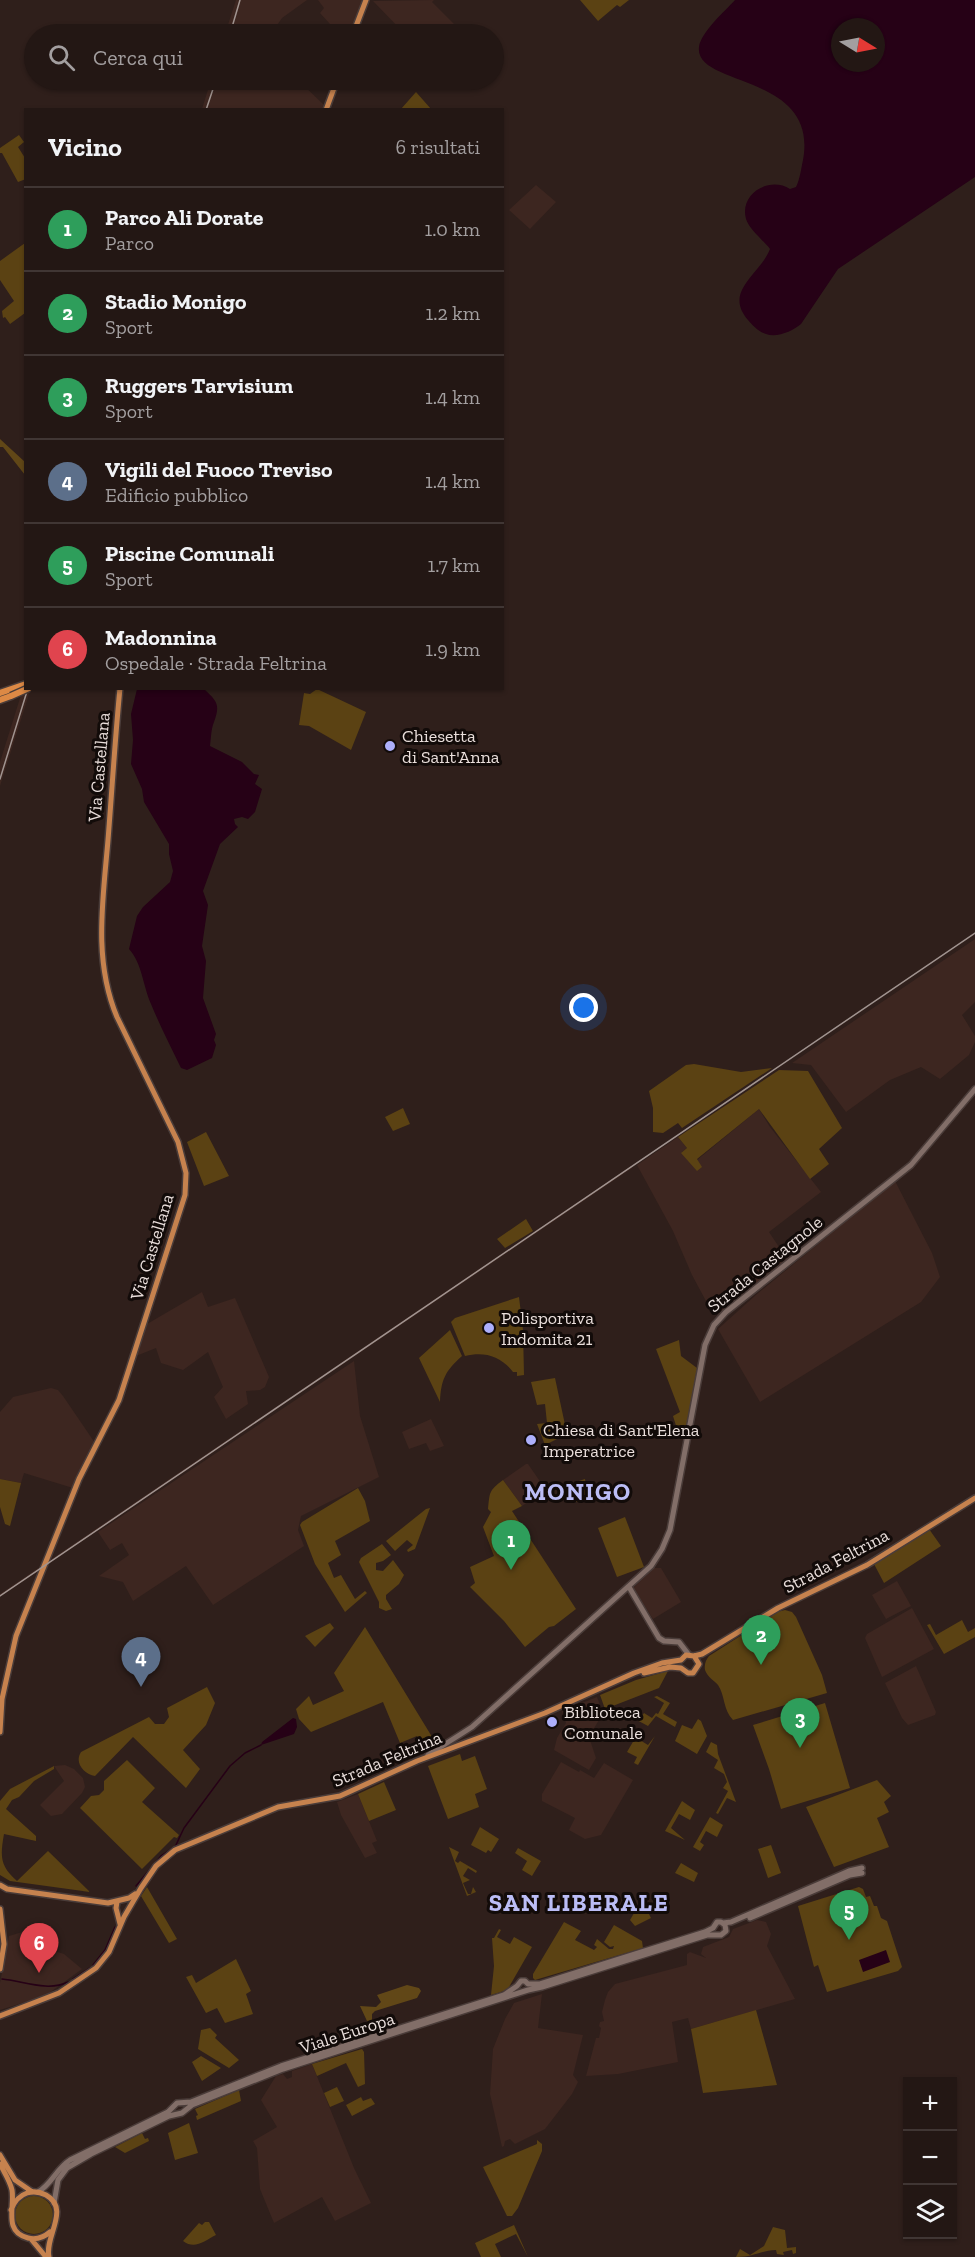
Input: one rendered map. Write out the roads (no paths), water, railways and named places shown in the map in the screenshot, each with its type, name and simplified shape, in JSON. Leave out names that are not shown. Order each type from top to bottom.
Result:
[{"type":"highway","points":[[0,700],[24,685]]},
{"type":"highway","points":[[0,693],[24,689]]},
{"type":"main road","points":[[357,24],[366,0]]},
{"type":"main road","points":[[327,108],[333,90]]},
{"type":"main road","name":"Via Castellana","points":[[0,1732],[2,1699],[16,1636],[79,1479],[119,1400],[185,1195],[186,1173],[178,1142],[117,1017],[102,970],[101,925],[120,690]]},
{"type":"main road","name":"Strada Castagnole","points":[[417,1761],[466,1731],[629,1587],[656,1560],[670,1530],[705,1345],[714,1324],[748,1294],[911,1165],[975,1089]]},
{"type":"main road","name":"Strada Feltrina","points":[[0,2014],[59,1993],[96,1968],[109,1952],[126,1913],[141,1888],[163,1859],[182,1847],[278,1808],[340,1796],[417,1761],[545,1713],[662,1663],[710,1650],[778,1608],[867,1565],[975,1498]]},
{"type":"main road","points":[[629,1587],[659,1638],[663,1641],[677,1641],[687,1657],[699,1663]]},
{"type":"main road","name":"Strada Feltrina","points":[[622,1680],[663,1668],[681,1668],[685,1672],[693,1673],[710,1650]]},
{"type":"main road","points":[[681,1668],[687,1657]]},
{"type":"main road","name":"Viale Europa","points":[[184,2111],[192,2105],[282,2069],[713,1928],[717,1922],[725,1926],[862,1871]]},
{"type":"main road","points":[[0,1886],[119,1905],[128,1902],[130,1906]]},
{"type":"main road","name":"Strada Feltrina","points":[[119,1905],[141,1888]]},
{"type":"main road","points":[[119,1905],[126,1913]]},
{"type":"main road","points":[[119,1905],[120,1929]]},
{"type":"main road","points":[[0,1909],[4,1944],[0,1969]]},
{"type":"main road","name":"Viale Europa","points":[[526,1989],[539,1988],[707,1935],[723,1934],[725,1926]]},
{"type":"main road","points":[[713,1928],[717,1934]]},
{"type":"main road","name":"Viale Europa","points":[[182,2103],[191,2102],[281,2066],[504,1995],[521,1981],[525,1981],[526,1989]]},
{"type":"main road","points":[[517,1986],[526,1989]]},
{"type":"main road","points":[[11,2210],[19,2197],[49,2184],[58,2170],[70,2160],[168,2112],[177,2103],[182,2103],[185,2107],[184,2111],[169,2116],[75,2162],[59,2177],[54,2204],[57,2218],[51,2231],[47,2257]]},
{"type":"main road","points":[[174,2107],[178,2114]]},
{"type":"main road","points":[[0,2155],[18,2184],[50,2198],[54,2204]]},
{"type":"main road","points":[[0,2164],[11,2187],[11,2222],[14,2228],[22,2236],[31,2239],[42,2238],[51,2231]]},
{"type":"main road","points":[[31,2239],[47,2257]]},
{"type":"waterway","points":[[136,1886],[161,1856],[175,1847],[184,1828],[230,1766],[245,1753],[261,1745]]},
{"type":"waterway","points":[[93,1965],[105,1950],[115,1927]]},
{"type":"waterway","points":[[73,1979],[90,1968]]},
{"type":"waterway","points":[[2,1979],[44,1986],[68,1982]]},
{"type":"railway","points":[[233,24],[240,0]]},
{"type":"railway","points":[[207,108],[213,90]]},
{"type":"railway","points":[[0,779],[27,690]]},
{"type":"railway","points":[[0,1596],[975,933]]},
{"type":"place","name":"Chiesetta di Sant'Anna","points":[[390,746]]},
{"type":"place","name":"Polisportiva Indomita 21","points":[[489,1328]]},
{"type":"place","name":"Chiesa di Sant'Elena Imperatrice","points":[[531,1440]]},
{"type":"place","name":"Parco Ali Dorate","points":[[511,1570]]},
{"type":"place","name":"Stadio Monigo","points":[[761,1665]]},
{"type":"place","name":"Vigili del Fuoco Treviso","points":[[141,1687]]},
{"type":"place","name":"Biblioteca Comunale","points":[[552,1722]]},
{"type":"place","name":"Ruggers Tarvisium","points":[[800,1748]]},
{"type":"place","name":"Piscine Comunali","points":[[849,1940]]},
{"type":"place","name":"Madonnina","points":[[39,1973]]},
{"type":"district","name":"MONIGO","points":[[578,1492]]},
{"type":"district","name":"SAN LIBERALE","points":[[579,1903]]}]
